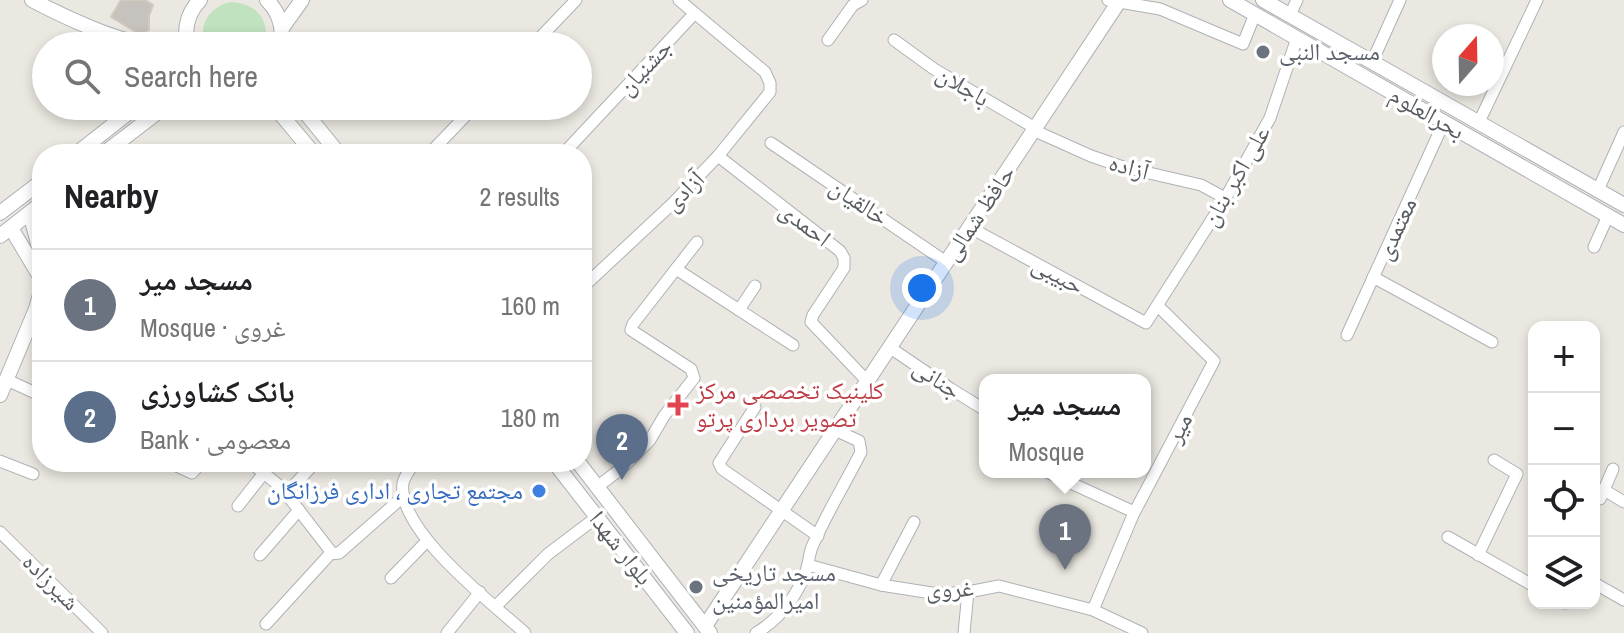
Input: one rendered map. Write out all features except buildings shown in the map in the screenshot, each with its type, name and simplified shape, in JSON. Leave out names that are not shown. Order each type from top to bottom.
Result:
[{"type":"main road","points":[[32,0],[104,32]]},
{"type":"main road","points":[[267,0],[276,11],[282,32]]},
{"type":"main road","points":[[282,28],[302,0]]},
{"type":"main road","name":"بحرالعلوم","points":[[1230,0],[1624,225]]},
{"type":"main road","name":"بحرالعلوم","points":[[1263,0],[1624,205]]},
{"type":"main road","name":"حافظ شمالی","points":[[707,630],[781,511],[1115,1]]},
{"type":"main road","points":[[186,32],[196,2]]},
{"type":"main road","points":[[89,144],[119,120]]},
{"type":"main road","points":[[116,144],[148,120]]},
{"type":"main road","points":[[286,120],[306,144]]},
{"type":"main road","points":[[311,120],[331,144]]},
{"type":"main road","points":[[0,213],[32,189]]},
{"type":"main road","points":[[32,221],[30,213],[6,232],[32,267]]},
{"type":"main road","points":[[0,395],[32,319]]},
{"type":"main road","name":"بلوار شهدا","points":[[562,472],[684,632]]},
{"type":"main road","name":"بلوار شهدا","points":[[586,472],[707,630]]},
{"type":"main road","points":[[684,632],[707,630]]},
{"type":"street","points":[[545,32],[576,0]]},
{"type":"street","points":[[679,0],[694,14]]},
{"type":"street","points":[[828,40],[853,5],[862,0]]},
{"type":"street","points":[[1290,15],[1297,0]]},
{"type":"street","points":[[1372,62],[1400,0]]},
{"type":"street","points":[[1479,122],[1537,0]]},
{"type":"street","points":[[1115,1],[1160,9],[1243,44],[1255,14]]},
{"type":"street","name":"آزادی","points":[[592,279],[718,156],[770,92],[765,72],[694,14]]},
{"type":"street","name":"جشنیان","points":[[572,144],[694,14]]},
{"type":"street","name":"علی اکبر بنان","points":[[1146,323],[1225,198],[1270,118],[1297,38]]},
{"type":"street","name":"باجلان","points":[[894,40],[934,69],[1034,129]]},
{"type":"street","points":[[439,144],[462,120]]},
{"type":"street","name":"معتمدی","points":[[1347,335],[1444,122]]},
{"type":"street","name":"آزاده","points":[[1034,129],[1091,156],[1123,167],[1201,185],[1225,198]]},
{"type":"street","points":[[1598,190],[1624,132]]},
{"type":"street","name":"خالقیان","points":[[771,143],[946,262]]},
{"type":"street","name":"احمدی","points":[[718,156],[840,251],[844,268],[811,322],[867,381]]},
{"type":"street","points":[[1594,247],[1608,216]]},
{"type":"street","name":"حبیبی","points":[[969,227],[1146,323]]},
{"type":"street","points":[[597,487],[650,440],[664,416],[694,378],[691,369],[631,330],[697,242]]},
{"type":"street","points":[[676,269],[793,345]]},
{"type":"street","points":[[1373,277],[1492,342]]},
{"type":"street","points":[[739,310],[755,286]]},
{"type":"street","name":"میر","points":[[1093,610],[1134,512],[1214,361],[1158,306]]},
{"type":"street","name":"جنانی","points":[[889,347],[979,406]]},
{"type":"street","points":[[7,380],[32,391]]},
{"type":"street","points":[[755,407],[719,463],[722,469],[818,536]]},
{"type":"street","points":[[756,633],[784,611],[795,595],[811,550],[861,452],[859,441],[835,430]]},
{"type":"street","points":[[1478,555],[1517,474],[1494,460]]},
{"type":"street","points":[[0,461],[33,474]]},
{"type":"street","points":[[1613,469],[1602,495],[1624,502]]},
{"type":"street","points":[[286,494],[306,472]]},
{"type":"street","points":[[408,472],[403,484],[405,504],[427,541],[525,633]]},
{"type":"street","points":[[238,506],[264,473],[286,494],[332,553]]},
{"type":"street","points":[[1060,478],[1134,512]]},
{"type":"street","points":[[266,624],[332,553],[339,553],[404,496]]},
{"type":"street","points":[[260,555],[299,510]]},
{"type":"street","points":[[496,606],[548,554],[597,517]]},
{"type":"street","points":[[881,585],[914,522]]},
{"type":"street","name":"شیرزاده","points":[[0,532],[102,633]]},
{"type":"street","points":[[1448,537],[1528,583]]},
{"type":"street","points":[[391,578],[427,541]]},
{"type":"street","name":"غروی","points":[[808,565],[881,585],[938,594],[999,586],[1093,610],[1142,633]]},
{"type":"street","points":[[1600,586],[1624,600]]},
{"type":"street","points":[[447,633],[480,592]]},
{"type":"street","points":[[964,633],[968,592]]},
{"type":"green space","points":[[230,2],[248,6],[260,15],[265,32],[203,32],[207,18]]},
{"type":"place","name":"مسجد النبی","points":[[1263,52]]},
{"type":"place","name":"کلینیک تخصصی مرکز تصویر برداری پرتو","points":[[678,405]]},
{"type":"place","name":"بانک کشاورزی","points":[[622,480]]},
{"type":"place","name":"مجتمع تجاری ، اداری فرزانگان","points":[[539,491]]},
{"type":"place","name":"مسجد میر","points":[[1065,570]]},
{"type":"place","name":"مسجد تاریخی امیرالمؤمنین","points":[[696,587]]}]
